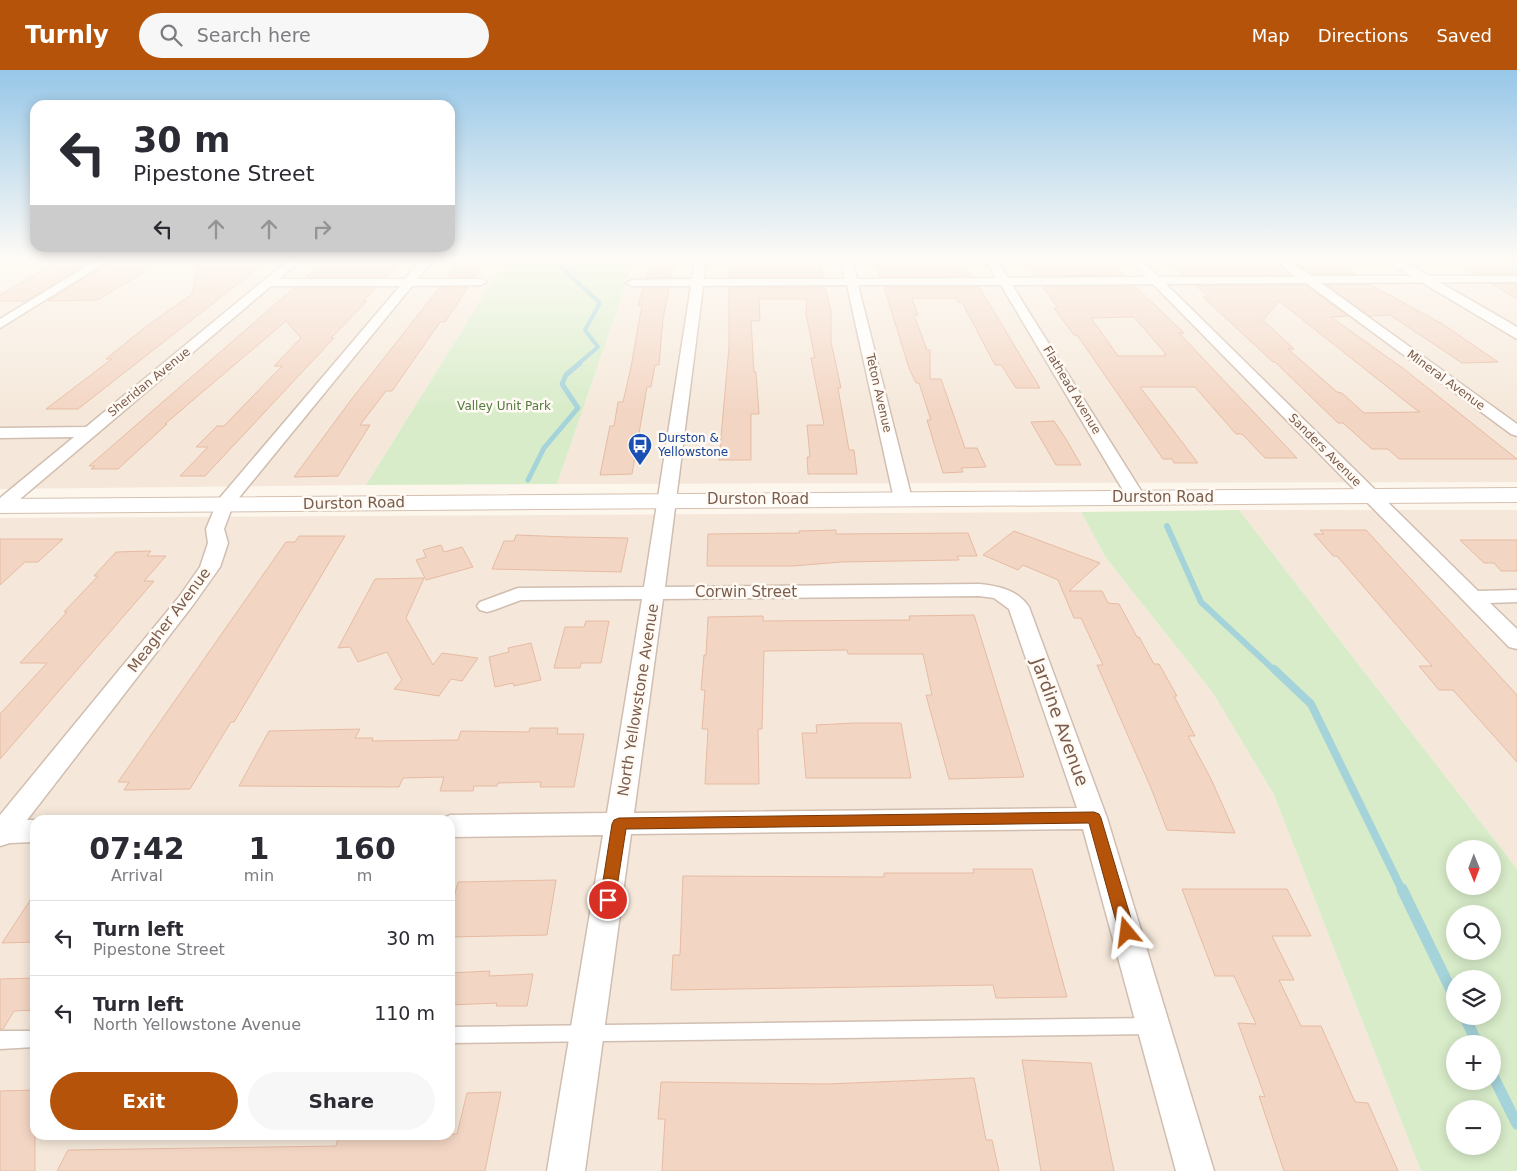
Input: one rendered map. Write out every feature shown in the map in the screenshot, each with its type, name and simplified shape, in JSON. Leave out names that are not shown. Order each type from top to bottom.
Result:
[{"type":"main road","name":"Durston Road","points":[[0,506],[1517,495]]},
{"type":"street","points":[[0,324],[24,309]]},
{"type":"street","name":"Sheridan Avenue","points":[[0,506],[236,309]]},
{"type":"street","name":"Meagher Avenue","points":[[1,833],[186,601],[210,567],[218,543],[215,529],[224,504],[386,309]]},
{"type":"street","name":"North Yellowstone Avenue","points":[[566,1171],[668,500],[694,309]]},
{"type":"street","name":"Teton Avenue","points":[[858,309],[903,499]]},
{"type":"street","name":"Flathead Avenue","points":[[1023,309],[1136,497]]},
{"type":"street","name":"Sanders Avenue","points":[[1184,309],[1517,642]]},
{"type":"street","name":"Mineral Avenue","points":[[1348,309],[1517,431]]},
{"type":"street","points":[[1475,309],[1517,334]]},
{"type":"street","points":[[0,433],[87,432]]},
{"type":"street","name":"Corwin Street","points":[[486,606],[518,594],[979,590],[997,592],[1007,596]]},
{"type":"street","name":"Jardine Avenue","points":[[1007,596],[1019,607],[1094,818],[1195,1171]]},
{"type":"street","points":[[1471,597],[1517,596]]},
{"type":"street","points":[[455,826],[1094,818]]},
{"type":"street","points":[[1,833],[30,831]]},
{"type":"lane","points":[[455,1035],[1154,1026]]},
{"type":"lane","points":[[0,1040],[30,1040]]},
{"type":"shaded area","points":[[0,309],[475,309],[366,485],[0,489]]},
{"type":"shaded area","points":[[617,309],[1517,309],[1517,482],[557,484]]},
{"type":"shaded area","points":[[1239,510],[1517,510],[1517,869],[1501,848],[1501,840],[1495,840]]},
{"type":"shaded area","points":[[1081,512],[1106,558],[1213,693],[1274,795],[1421,1171],[0,1171],[0,518]]},
{"type":"green space","name":"Valley Unit Park","points":[[475,309],[617,309],[557,484],[366,485]]},
{"type":"green space","points":[[1239,510],[1495,840],[1446,840],[1446,895],[1501,895],[1501,848],[1517,869],[1517,1171],[1421,1171],[1274,795],[1213,693],[1106,558],[1081,512]]},
{"type":"building","points":[[170,309],[205,309],[78,409],[46,409],[112,359],[106,359]]},
{"type":"building","points":[[269,309],[359,309],[205,476],[180,476],[208,447],[196,447],[217,426],[224,426],[282,366],[274,366],[301,338],[286,321],[165,424],[167,424],[118,469],[91,469],[95,466],[89,466]]},
{"type":"building","points":[[422,309],[453,309],[445,322],[440,322],[392,391],[386,391],[360,425],[370,425],[338,476],[294,477],[351,400]]},
{"type":"building","points":[[641,309],[665,309],[659,365],[655,365],[651,387],[647,387],[632,474],[600,475],[610,426],[614,426],[618,402],[623,402]]},
{"type":"building","points":[[729,309],[759,309],[760,321],[751,321],[759,414],[751,414],[751,460],[719,460],[729,347]]},
{"type":"building","points":[[806,309],[831,309],[831,342],[841,388],[838,388],[849,450],[854,450],[857,474],[808,474],[807,457],[810,457],[807,425],[824,425],[811,358],[815,358]]},
{"type":"building","points":[[891,309],[916,309],[918,315],[914,315],[927,350],[930,350],[930,379],[941,379],[965,448],[977,448],[986,467],[961,468],[963,472],[943,473],[927,420],[931,420],[919,383],[916,383],[909,368]]},
{"type":"building","points":[[966,309],[993,309],[1040,388],[1016,388],[1001,365],[995,365]]},
{"type":"building","points":[[1055,309],[1159,309],[1184,333],[1179,333],[1297,458],[1265,458],[1242,434],[1236,434],[1195,387],[1140,387],[1198,463],[1174,463],[1172,459],[1163,459],[1077,335],[1074,335]],"holes":[[[1134,317],[1166,354],[1164,354],[1166,356],[1118,356],[1091,318]]]},
{"type":"building","points":[[1216,309],[1272,309],[1263,320],[1294,349],[1288,349],[1364,413],[1420,412],[1290,309],[1339,309],[1348,316],[1331,317],[1404,369],[1517,459],[1399,459],[1388,449],[1372,449],[1343,423],[1338,423]]},
{"type":"building","points":[[1360,309],[1415,309],[1444,325],[1498,362],[1462,363],[1390,315],[1369,316]]},
{"type":"building","points":[[1054,421],[1081,465],[1056,465],[1031,422]]},
{"type":"building","points":[[836,530],[836,534],[968,533],[977,556],[957,556],[959,560],[841,562],[793,566],[707,566],[708,534],[800,533],[799,531]]},
{"type":"building","points":[[1320,530],[1366,530],[1517,695],[1517,762],[1453,690],[1439,690],[1419,666],[1432,666],[1337,556],[1333,556],[1314,534],[1324,534]]},
{"type":"building","points":[[1014,531],[1100,563],[1069,591],[1102,591],[1108,603],[1119,604],[1154,664],[1159,664],[1177,696],[1174,696],[1195,736],[1188,736],[1211,779],[1235,833],[1167,830],[1151,788],[1097,665],[1103,665],[1081,618],[1074,618],[1058,580],[1023,565],[1018,570],[983,555]]},
{"type":"building","points":[[516,535],[628,538],[621,572],[492,569],[504,541],[514,541]]},
{"type":"building","points":[[299,536],[345,536],[234,722],[231,722],[190,789],[124,790],[129,782],[118,782],[286,542],[295,542]]},
{"type":"building","points":[[0,539],[63,539],[38,562],[25,562],[0,585]]},
{"type":"building","points":[[1460,540],[1517,540],[1517,571],[1501,571],[1494,563],[1484,563]]},
{"type":"building","points":[[441,545],[444,552],[462,547],[473,567],[426,580],[416,560],[426,557],[423,550]]},
{"type":"building","points":[[151,551],[147,556],[166,556],[144,581],[154,581],[0,759],[0,714],[47,663],[20,663],[67,612],[64,612],[98,576],[94,576],[116,552]]},
{"type":"building","points":[[424,578],[406,618],[433,665],[442,653],[478,658],[462,681],[451,679],[439,696],[394,689],[402,680],[387,652],[358,662],[350,647],[338,648],[375,579]]},
{"type":"building","points":[[974,615],[1024,777],[949,779],[926,695],[932,695],[923,654],[848,654],[847,650],[764,651],[762,729],[758,729],[759,784],[705,784],[708,729],[702,729],[705,690],[701,690],[704,655],[706,655],[708,617],[763,616],[763,621],[910,620],[909,616]]},
{"type":"building","points":[[586,621],[609,621],[601,663],[581,663],[580,668],[554,668],[565,627],[584,627]]},
{"type":"building","points":[[531,643],[541,680],[514,686],[513,683],[495,687],[489,657],[509,652],[508,648]]},
{"type":"building","points":[[901,723],[911,778],[806,778],[802,733],[817,733],[816,725]]},
{"type":"building","points":[[530,728],[558,728],[557,734],[584,734],[574,787],[540,787],[541,782],[498,783],[497,786],[474,786],[473,791],[440,791],[444,777],[403,778],[399,787],[239,786],[269,731],[360,729],[355,738],[373,738],[372,741],[458,740],[461,731],[529,732]]},
{"type":"building","points":[[973,869],[1032,869],[1067,997],[996,998],[993,985],[671,990],[673,955],[680,955],[683,876],[884,877],[884,873],[974,873]]},
{"type":"building","points":[[556,880],[547,935],[455,937],[455,893],[458,882]]},
{"type":"building","points":[[1182,889],[1287,889],[1311,936],[1272,936],[1294,980],[1279,980],[1301,1026],[1321,1026],[1355,1102],[1368,1103],[1398,1171],[1284,1171],[1259,1096],[1265,1097],[1238,1023],[1256,1024],[1234,976],[1215,976]]},
{"type":"building","points":[[30,901],[30,942],[2,943]]},
{"type":"building","points":[[490,971],[489,976],[533,974],[527,1006],[496,1006],[497,1003],[455,1005],[455,973]]},
{"type":"building","points":[[30,978],[30,1010],[14,1011],[3,1029],[0,1029],[0,979]]},
{"type":"building","points":[[1022,1060],[1091,1063],[1114,1171],[1041,1171]]},
{"type":"building","points":[[974,1078],[986,1140],[992,1140],[999,1171],[662,1171],[665,1119],[658,1119],[661,1082],[827,1084]]},
{"type":"building","points":[[30,1090],[30,1140],[35,1140],[35,1171],[0,1171],[0,1091]]},
{"type":"building","points":[[501,1092],[485,1171],[57,1171],[68,1150],[336,1146],[338,1140],[455,1140],[467,1093]]},
{"type":"waterway","points":[[578,364],[598,347],[585,330],[596,309]]},
{"type":"waterway","points":[[528,480],[544,448],[578,408],[562,384],[566,375],[580,363]]},
{"type":"waterway","points":[[1167,526],[1201,602],[1275,671]]},
{"type":"waterway","points":[[1274,669],[1311,704],[1402,890]]},
{"type":"waterway","points":[[1402,889],[1446,979]]},
{"type":"waterway","points":[[1468,1025],[1474,1035]]},
{"type":"waterway","points":[[1500,1090],[1517,1124]]},
{"type":"place","name":"Durston & Yellowstone","points":[[640,466]]},
{"type":"route","points":[[608,900],[619,824],[1094,818],[1127,932]]}]
